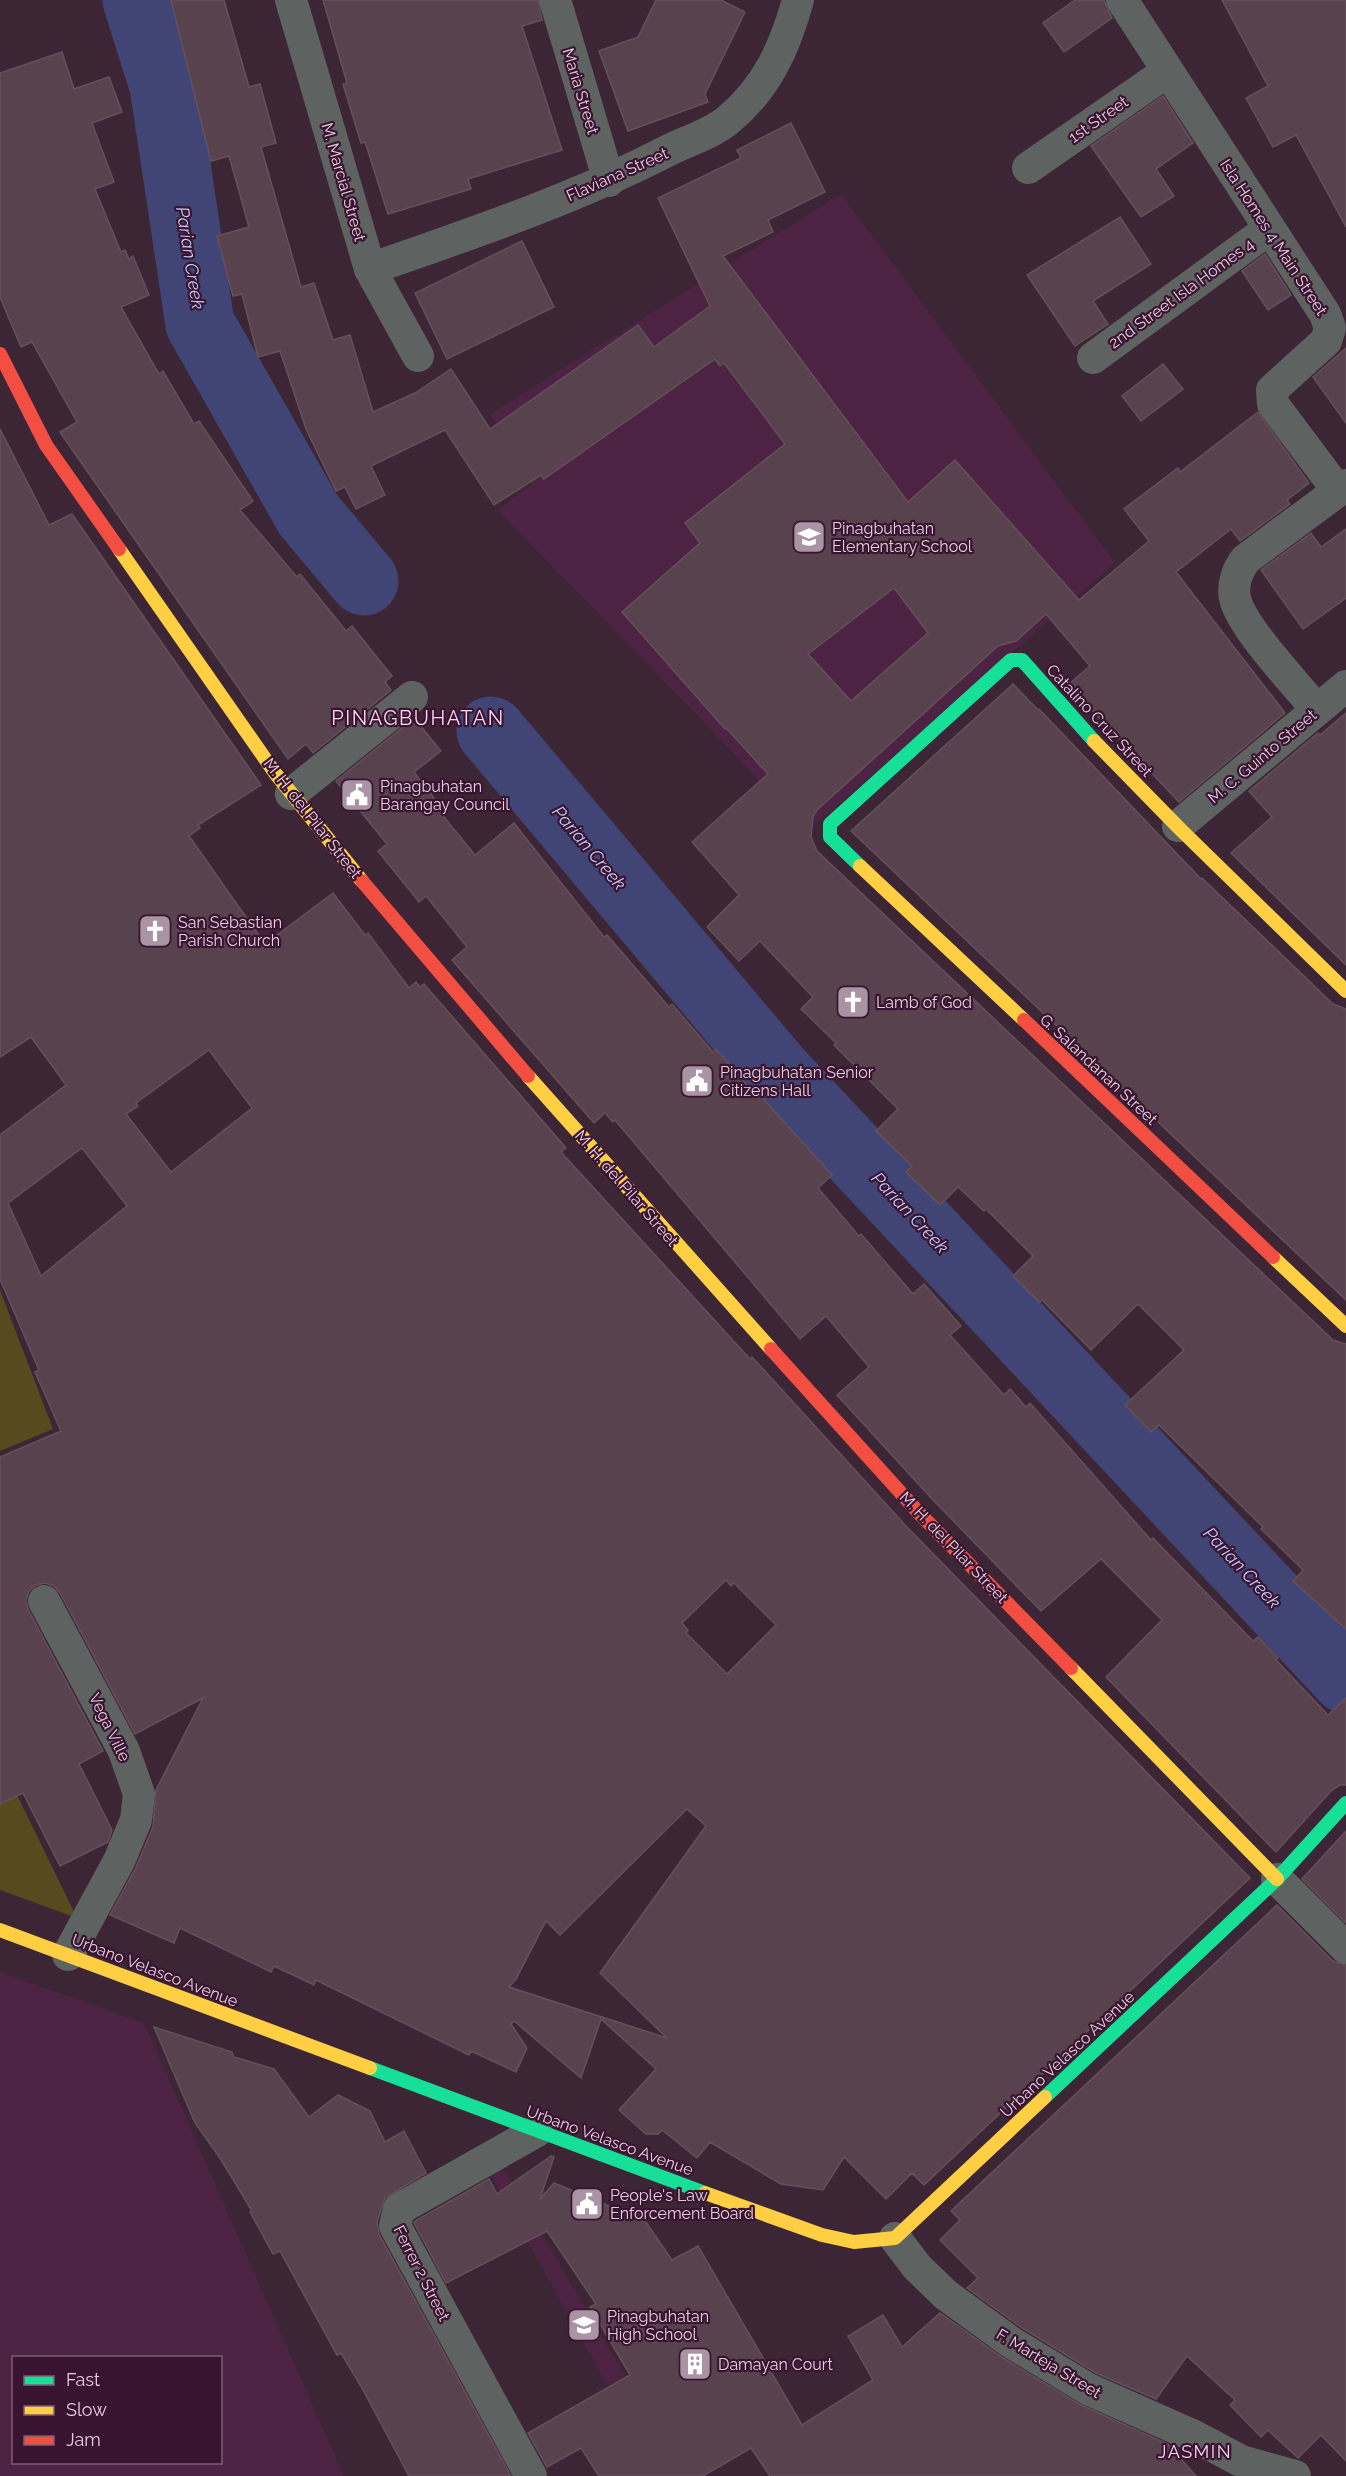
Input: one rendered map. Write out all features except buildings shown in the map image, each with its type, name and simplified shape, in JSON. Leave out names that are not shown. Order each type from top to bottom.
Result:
[{"type":"street","name":"M. Marcial Street","points":[[291,0],[369,269],[418,356]]},
{"type":"street","name":"Maria Street","points":[[555,0],[609,181]]},
{"type":"street","name":"Flaviana Street","points":[[369,269],[609,181],[726,122],[750,98],[771,71],[788,37],[798,0]]},
{"type":"street","name":"Isla Homes 4 Main Street","points":[[1122,0],[1325,314],[1330,328],[1326,341],[1272,390],[1272,400],[1342,488]]},
{"type":"street","name":"1st Street","points":[[1028,168],[1168,71]]},
{"type":"street","name":"2nd Street Isla Homes 4","points":[[1094,358],[1269,229]]},
{"type":"street","name":"M. H. del Pilar Street","points":[[0,354],[46,445],[291,794],[475,1016],[705,1277],[919,1513],[1346,1948]]},
{"type":"street","points":[[1317,710],[1252,631],[1236,602],[1234,589],[1239,567],[1246,559],[1342,488]]},
{"type":"street","name":"Catalino Cruz Street","points":[[830,837],[830,824],[1011,660],[1016,658],[1022,660],[1052,696],[1178,826],[1346,991]]},
{"type":"street","name":"M. C. Guinto Street","points":[[1178,826],[1346,686]]},
{"type":"street","points":[[291,794],[412,697]]},
{"type":"street","name":"G. Salandanan Street","points":[[830,837],[1346,1326]]},
{"type":"street","name":"Vega Ville","points":[[44,1601],[124,1751],[139,1794],[136,1820],[119,1861],[68,1955]]},
{"type":"street","name":"Urbano Velasco Avenue","points":[[0,1930],[537,2131],[822,2235],[854,2242],[895,2238],[1277,1879],[1346,1803]]},
{"type":"street","name":"Ferrer 2 Street","points":[[531,2476],[395,2226],[395,2219],[399,2209],[537,2131]]},
{"type":"street","name":"F. Marteja Street","points":[[895,2238],[917,2267],[946,2295],[1012,2343],[1088,2389],[1194,2436],[1241,2462],[1295,2476]]},
{"type":"shaded area","name":"Pinagbuhatan Elementary School","points":[[841,194],[1115,563],[807,832],[705,723],[497,510],[532,484],[490,414]]},
{"type":"shaded area","points":[[0,1290],[53,1429],[0,1451]]},
{"type":"shaded area","points":[[0,1760],[77,1918],[0,1890]]},
{"type":"shaded area","points":[[0,1972],[144,2023],[344,2476],[0,2476]]},
{"type":"shaded area","name":"Pinagbuhatan High School","points":[[503,2168],[684,2476],[658,2476],[490,2174]]},
{"type":"waterway","name":"Parian Creek","points":[[137,0],[164,86],[200,324],[308,514],[364,581]]},
{"type":"waterway","name":"Parian Creek","points":[[491,731],[774,1068],[1346,1679]]},
{"type":"traffic: fast","points":[[860,866],[830,837],[830,824],[1011,660],[1022,660],[1094,741]]},
{"type":"traffic: fast","points":[[1045,2097],[1277,1879],[1346,1803]]},
{"type":"traffic: fast","points":[[370,2068],[705,2193]]},
{"type":"traffic: slow","points":[[119,549],[275,773],[362,881]]},
{"type":"traffic: slow","points":[[1094,741],[1180,829],[1346,991]]},
{"type":"traffic: slow","points":[[860,866],[1024,1020]]},
{"type":"traffic: slow","points":[[528,1076],[771,1349]]},
{"type":"traffic: slow","points":[[1273,1257],[1346,1326]]},
{"type":"traffic: slow","points":[[1071,1668],[1277,1879]]},
{"type":"traffic: slow","points":[[0,1930],[370,2068]]},
{"type":"traffic: slow","points":[[705,2193],[822,2235],[854,2242],[895,2238],[1045,2097]]},
{"type":"traffic: jam","points":[[0,354],[46,445],[119,549]]},
{"type":"traffic: jam","points":[[362,881],[528,1076]]},
{"type":"traffic: jam","points":[[1024,1020],[1273,1257]]},
{"type":"traffic: jam","points":[[771,1349],[919,1513],[1071,1668]]},
{"type":"place","name":"Pinagbuhatan Elementary School","points":[[809,537]]},
{"type":"place","name":"Pinagbuhatan Barangay Council","points":[[357,795]]},
{"type":"place","name":"San Sebastian Parish Church","points":[[155,931]]},
{"type":"place","name":"Lamb of God","points":[[853,1002]]},
{"type":"place","name":"Pinagbuhatan Senior Citizens Hall","points":[[697,1081]]},
{"type":"place","name":"People's Law Enforcement Board","points":[[587,2204]]},
{"type":"place","name":"Pinagbuhatan High School","points":[[584,2325]]},
{"type":"place","name":"Damayan Court","points":[[695,2364]]},
{"type":"district","name":"PINAGBUHATAN","points":[[418,718]]},
{"type":"district","name":"JASMIN","points":[[1195,2452]]}]
